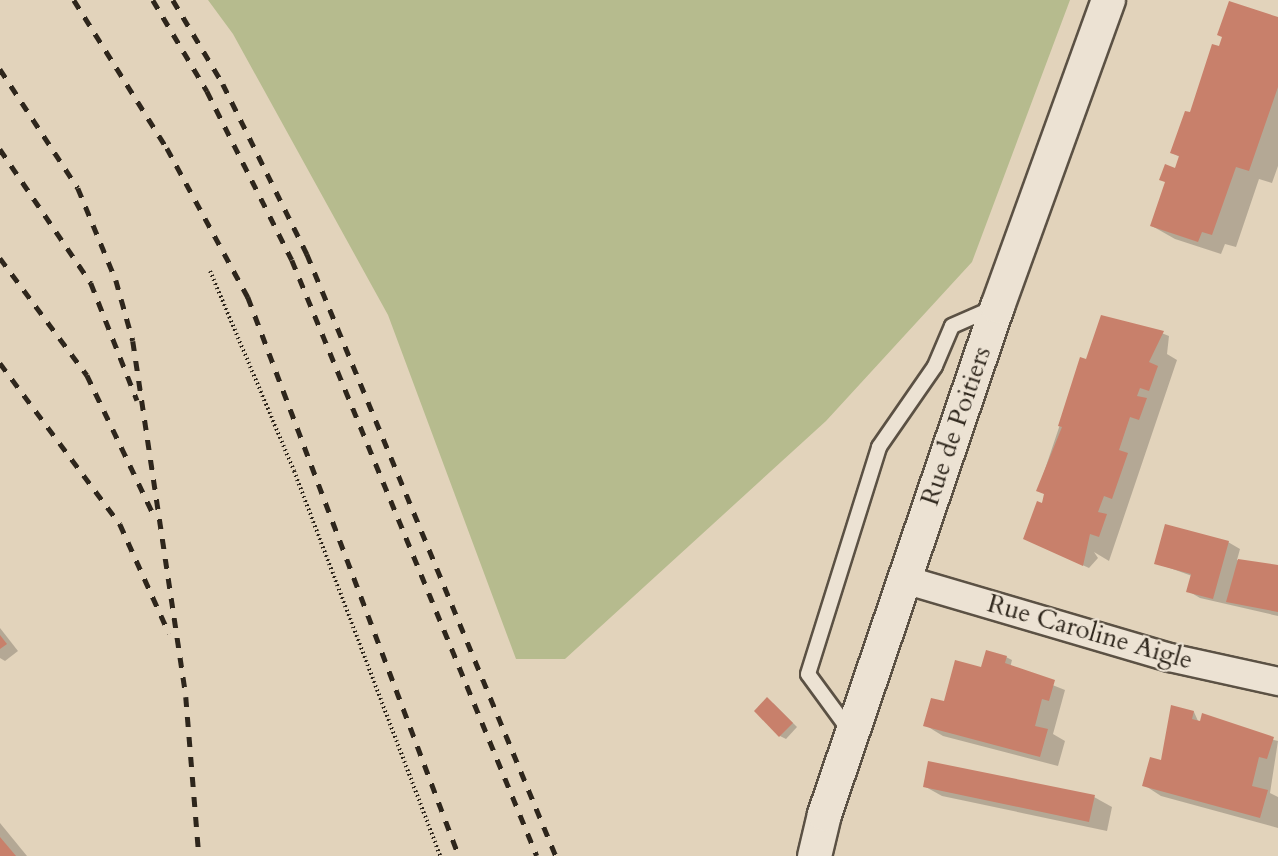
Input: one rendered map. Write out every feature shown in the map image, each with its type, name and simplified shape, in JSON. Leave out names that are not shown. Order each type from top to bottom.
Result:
[{"type":"street","name":"Rue de Poitiers","points":[[814,856],[852,733],[904,579],[998,306],[1108,0]]},
{"type":"street","name":"Rue Caroline Aigle","points":[[904,579],[1170,657],[1278,681]]},
{"type":"lane","points":[[852,733],[808,674],[879,447],[935,366],[952,326],[998,306]]},
{"type":"path","points":[[210,271],[294,471],[440,856]]},
{"type":"green space","points":[[208,0],[1070,0],[972,262],[826,421],[565,659],[516,659],[388,315],[233,34]]},
{"type":"building","points":[[1229,1],[1278,17],[1278,87],[1249,171],[1236,167],[1212,235],[1202,232],[1198,242],[1150,226],[1165,182],[1159,180],[1165,164],[1175,168],[1179,156],[1170,153],[1185,111],[1190,112],[1212,44],[1219,46],[1222,37],[1217,35]]},
{"type":"building","points":[[1101,315],[1164,331],[1149,362],[1158,366],[1149,391],[1140,388],[1137,396],[1147,398],[1139,420],[1130,417],[1119,450],[1128,453],[1112,499],[1104,496],[1098,512],[1107,514],[1099,537],[1090,534],[1083,566],[1023,539],[1037,501],[1042,503],[1044,494],[1036,491],[1062,427],[1058,426],[1080,357],[1086,359]]},
{"type":"building","points":[[1165,524],[1229,541],[1213,599],[1186,592],[1191,574],[1154,564]]},
{"type":"building","points":[[1238,559],[1278,565],[1278,612],[1226,602]]},
{"type":"building","points":[[0,635],[7,644],[0,649]]},
{"type":"building","points":[[986,650],[1007,656],[1005,663],[1055,680],[1049,701],[1042,699],[1035,726],[1048,729],[1040,757],[923,726],[931,698],[944,701],[955,660],[981,667]]},
{"type":"building","points":[[767,697],[793,723],[779,737],[754,711]]},
{"type":"building","points":[[1171,705],[1194,711],[1192,719],[1200,721],[1202,713],[1274,737],[1267,759],[1259,757],[1252,786],[1268,790],[1260,818],[1142,786],[1150,757],[1161,760]]},
{"type":"building","points":[[928,761],[1095,795],[1089,822],[923,787]]},
{"type":"building","points":[[0,837],[16,856],[0,856]]},
{"type":"railway","points":[[74,0],[167,148],[248,297],[459,856]]},
{"type":"railway","points":[[153,0],[207,91],[292,260],[537,856]]},
{"type":"railway","points":[[173,0],[223,84],[307,254],[556,856]]},
{"type":"railway","points":[[0,69],[78,188],[116,280],[133,341],[186,697],[199,856]]},
{"type":"railway","points":[[0,149],[91,283],[137,400]]},
{"type":"railway","points":[[0,258],[87,375],[152,511]]},
{"type":"railway","points":[[0,363],[120,524],[169,633]]}]
